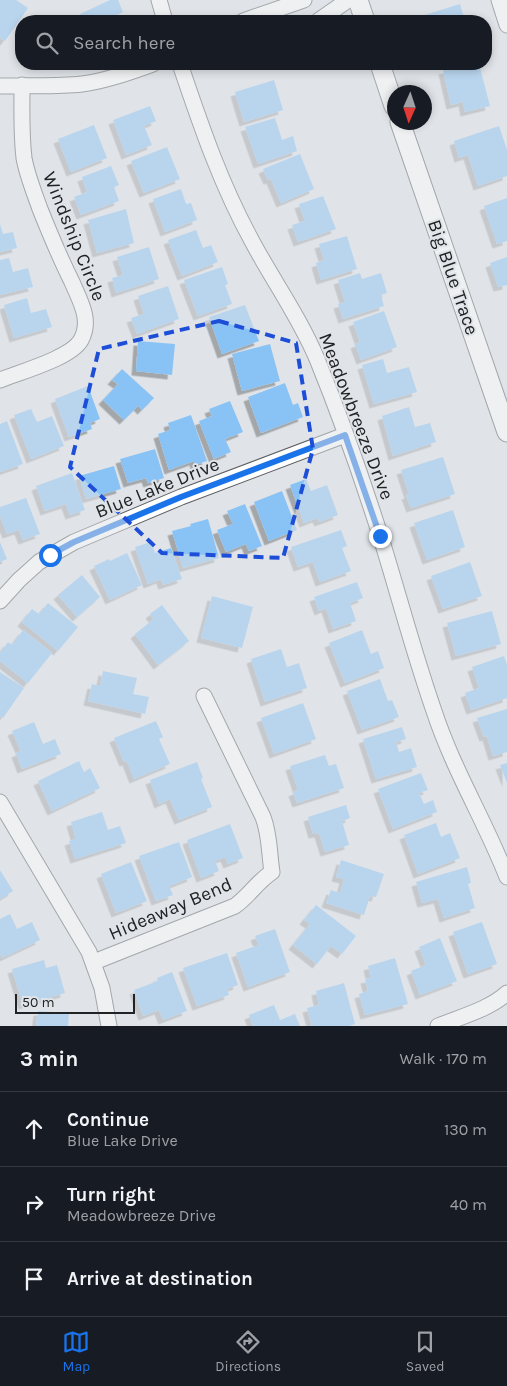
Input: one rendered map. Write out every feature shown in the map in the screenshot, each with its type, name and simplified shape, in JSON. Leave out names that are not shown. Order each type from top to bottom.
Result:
[{"type":"street","points":[[159,0],[163,15]]},
{"type":"street","points":[[260,15],[304,0]]},
{"type":"street","points":[[327,15],[348,0]]},
{"type":"street","points":[[358,0],[363,15]]},
{"type":"street","points":[[499,0],[507,25]]},
{"type":"street","points":[[0,86],[83,84],[135,70]]},
{"type":"street","name":"Meadowbreeze Drive","points":[[182,70],[208,146],[229,197],[253,244],[304,330],[316,358],[380,536],[434,713],[454,762],[500,858],[507,877]]},
{"type":"street","points":[[382,70],[387,85]]},
{"type":"street","name":"Windship Circle","points":[[0,380],[64,356],[81,341],[86,324],[82,304],[57,251],[28,175],[24,159],[22,134],[22,85]]},
{"type":"street","name":"Big Blue Trace","points":[[403,130],[507,432]]},
{"type":"street","name":"Blue Lake Drive","points":[[0,601],[39,562],[74,542],[181,497],[345,435]]},
{"type":"street","name":"Hideaway Bend","points":[[94,962],[234,906],[244,899],[260,880],[272,872],[269,840],[263,817],[204,696]]},
{"type":"street","points":[[0,802],[94,962],[102,988],[109,1026]]},
{"type":"street","points":[[438,1026],[484,1008],[507,993]]},
{"type":"highlighted area","points":[[219,321],[296,343],[313,449],[283,558],[162,553],[70,467],[99,349]]},
{"type":"building","points":[[0,0],[16,0],[28,8],[23,15],[15,15],[15,27],[5,41],[0,38]]},
{"type":"building","points":[[110,0],[118,0],[123,12],[117,15],[80,14]]},
{"type":"building","points":[[460,4],[463,15],[424,15]]},
{"type":"building","points":[[443,70],[481,70],[490,106],[465,112],[463,102],[451,105]]},
{"type":"building","points":[[274,80],[283,110],[244,122],[235,92]]},
{"type":"building","points":[[150,106],[156,121],[144,126],[152,145],[126,155],[113,120]]},
{"type":"building","points":[[275,118],[282,140],[293,136],[297,151],[258,164],[245,127]]},
{"type":"building","points":[[94,125],[107,158],[71,172],[58,139]]},
{"type":"building","points":[[499,126],[507,150],[507,176],[478,186],[468,155],[459,158],[454,141]]},
{"type":"building","points":[[167,147],[180,179],[144,193],[131,161]]},
{"type":"building","points":[[300,154],[314,189],[281,203],[271,179],[268,180],[263,169]]},
{"type":"building","points":[[111,166],[119,185],[114,187],[119,201],[81,215],[74,197],[87,192],[82,177]]},
{"type":"building","points":[[181,189],[186,204],[191,203],[197,220],[165,232],[153,199]]},
{"type":"building","points":[[323,196],[336,229],[298,242],[292,225],[305,221],[299,204]]},
{"type":"building","points":[[507,198],[507,241],[497,244],[484,206]]},
{"type":"building","points":[[126,209],[134,243],[97,253],[88,220]]},
{"type":"building","points":[[0,224],[3,234],[13,232],[17,248],[0,252]]},
{"type":"building","points":[[196,230],[203,248],[211,245],[218,262],[182,276],[168,240]]},
{"type":"building","points":[[347,236],[357,269],[321,280],[316,263],[324,260],[319,244]]},
{"type":"building","points":[[149,247],[159,279],[116,293],[112,278],[123,275],[117,257]]},
{"type":"building","points":[[507,257],[507,285],[498,287],[490,263]]},
{"type":"building","points":[[9,258],[13,272],[28,268],[33,287],[0,295],[0,260]]},
{"type":"building","points":[[222,267],[228,284],[225,285],[232,304],[198,316],[184,280]]},
{"type":"building","points":[[360,273],[362,279],[381,273],[387,293],[381,295],[384,306],[343,319],[338,304],[345,302],[338,280]]},
{"type":"building","points":[[168,286],[179,319],[137,334],[131,318],[144,314],[138,296]]},
{"type":"building","points":[[27,298],[31,313],[46,309],[52,327],[14,338],[4,305]]},
{"type":"building","points":[[245,305],[259,341],[222,354],[209,317]]},
{"type":"building","points":[[384,311],[397,347],[361,360],[355,344],[360,342],[353,322]]},
{"type":"building","points":[[138,341],[175,344],[172,375],[136,371]]},
{"type":"building","points":[[270,344],[280,381],[242,391],[232,354]]},
{"type":"building","points":[[383,359],[387,373],[409,367],[417,392],[374,404],[362,365]]},
{"type":"building","points":[[122,369],[154,398],[142,410],[138,406],[124,420],[103,400],[118,384],[112,380]]},
{"type":"building","points":[[285,383],[293,405],[298,403],[303,417],[261,433],[248,397]]},
{"type":"building","points":[[88,386],[100,419],[90,423],[92,429],[69,437],[55,399]]},
{"type":"building","points":[[230,401],[243,432],[225,439],[231,452],[214,459],[199,421],[212,416],[209,409]]},
{"type":"building","points":[[409,407],[415,427],[430,423],[436,442],[393,456],[382,416]]},
{"type":"building","points":[[31,409],[37,422],[52,416],[64,446],[31,459],[14,415]]},
{"type":"building","points":[[191,415],[207,461],[195,465],[194,461],[169,470],[158,434],[170,430],[168,423]]},
{"type":"building","points":[[7,421],[23,464],[0,472],[0,424]]},
{"type":"building","points":[[155,449],[164,478],[148,483],[146,478],[128,483],[120,459]]},
{"type":"building","points":[[443,457],[455,494],[411,508],[406,495],[409,494],[401,470]]},
{"type":"building","points":[[114,466],[121,489],[86,499],[79,476]]},
{"type":"building","points":[[72,473],[85,510],[70,515],[66,504],[45,511],[36,486]]},
{"type":"building","points":[[306,479],[311,491],[327,485],[338,515],[319,522],[317,518],[304,523],[290,485]]},
{"type":"building","points":[[282,491],[297,530],[269,541],[254,502]]},
{"type":"building","points":[[26,498],[40,534],[23,540],[19,530],[7,534],[0,516],[0,507]]},
{"type":"building","points":[[245,504],[262,546],[249,551],[246,544],[226,552],[217,530],[233,524],[227,511]]},
{"type":"building","points":[[453,510],[465,547],[427,560],[414,523]]},
{"type":"building","points":[[208,519],[219,558],[183,568],[172,531]]},
{"type":"building","points":[[341,530],[347,546],[342,548],[351,571],[320,582],[313,562],[298,567],[291,547]]},
{"type":"building","points":[[0,542],[7,559],[0,562]]},
{"type":"building","points":[[151,542],[155,553],[171,548],[182,579],[163,585],[161,579],[148,584],[135,547]]},
{"type":"building","points":[[127,553],[142,585],[110,600],[94,566]]},
{"type":"building","points":[[470,562],[482,596],[443,609],[431,576]]},
{"type":"building","points":[[82,575],[100,597],[77,617],[58,595]]},
{"type":"building","points":[[357,582],[363,598],[350,603],[356,621],[333,629],[326,608],[319,611],[314,597]]},
{"type":"building","points":[[212,596],[253,607],[242,648],[201,638]]},
{"type":"building","points":[[48,603],[78,627],[58,651],[22,622],[32,609],[39,614]]},
{"type":"building","points":[[162,605],[189,641],[158,665],[135,634],[154,619],[150,614]]},
{"type":"building","points":[[492,611],[501,644],[456,656],[447,623]]},
{"type":"building","points":[[23,630],[52,653],[28,683],[0,661],[0,653],[8,642],[12,645]]},
{"type":"building","points":[[362,630],[371,654],[378,651],[384,668],[345,683],[329,643]]},
{"type":"building","points":[[281,649],[287,667],[299,663],[307,688],[265,702],[251,659]]},
{"type":"building","points":[[504,656],[507,665],[507,698],[471,710],[465,693],[479,688],[472,667]]},
{"type":"building","points":[[103,671],[137,678],[133,694],[149,697],[145,714],[88,701],[92,684],[100,686]]},
{"type":"building","points":[[0,672],[24,688],[3,718],[0,716]]},
{"type":"building","points":[[380,679],[388,701],[392,700],[399,717],[362,730],[347,691]]},
{"type":"building","points":[[303,703],[316,739],[274,754],[261,718]]},
{"type":"building","points":[[507,709],[507,752],[493,756],[487,736],[484,737],[477,718]]},
{"type":"building","points":[[156,721],[163,737],[159,739],[170,764],[134,779],[127,761],[124,762],[114,738]]},
{"type":"building","points":[[34,722],[43,744],[55,739],[61,754],[22,769],[16,753],[21,751],[12,731]]},
{"type":"building","points":[[402,727],[406,739],[396,742],[399,752],[411,748],[417,767],[376,779],[363,739]]},
{"type":"building","points":[[325,755],[329,766],[336,764],[344,788],[297,803],[293,792],[298,790],[290,766]]},
{"type":"building","points":[[79,761],[84,772],[90,768],[100,788],[52,811],[38,781]]},
{"type":"building","points":[[197,762],[203,778],[201,779],[212,807],[179,820],[170,799],[159,804],[150,780]]},
{"type":"building","points":[[507,763],[507,783],[500,765]]},
{"type":"building","points":[[421,773],[428,790],[419,793],[424,804],[433,800],[437,812],[393,829],[378,789]]},
{"type":"building","points":[[346,805],[350,818],[342,821],[349,845],[325,852],[319,833],[313,834],[308,817]]},
{"type":"building","points":[[102,812],[108,830],[120,826],[126,843],[75,859],[69,841],[76,839],[71,822]]},
{"type":"building","points":[[436,823],[441,837],[450,833],[460,858],[418,874],[404,835]]},
{"type":"building","points":[[230,824],[243,858],[228,864],[225,857],[215,861],[219,871],[201,878],[187,840]]},
{"type":"building","points":[[179,842],[192,877],[169,886],[173,895],[156,901],[139,856]]},
{"type":"building","points":[[341,860],[384,874],[376,897],[370,896],[364,915],[326,903],[331,890],[340,893],[344,879],[336,877]]},
{"type":"building","points":[[131,862],[147,901],[116,913],[101,874]]},
{"type":"building","points":[[467,867],[471,883],[468,884],[475,908],[444,918],[438,899],[422,903],[416,882]]},
{"type":"building","points":[[0,870],[13,891],[0,899]]},
{"type":"building","points":[[316,905],[356,936],[342,954],[331,946],[317,964],[293,945],[310,924],[304,920]]},
{"type":"building","points":[[10,914],[17,929],[32,922],[40,940],[2,958],[0,953],[0,919]]},
{"type":"building","points":[[482,922],[497,964],[468,974],[453,932]]},
{"type":"building","points":[[275,929],[290,972],[248,987],[236,953],[259,945],[255,936]]},
{"type":"building","points":[[440,938],[457,981],[420,995],[411,971],[426,965],[419,947]]},
{"type":"building","points":[[227,953],[238,985],[227,989],[229,995],[197,1006],[183,968]]},
{"type":"building","points":[[395,958],[408,1004],[365,1015],[359,994],[368,991],[365,979],[371,978],[368,966]]},
{"type":"building","points":[[44,960],[46,968],[57,965],[65,993],[23,1005],[12,969]]},
{"type":"building","points":[[172,972],[187,1011],[163,1020],[159,1010],[143,1016],[134,990],[158,981],[157,978]]},
{"type":"building","points":[[344,983],[355,1024],[349,1026],[312,1026],[307,1008],[319,1005],[316,991]]},
{"type":"building","points":[[274,1005],[280,1020],[295,1014],[300,1026],[253,1026],[249,1015]]},
{"type":"building","points":[[38,1011],[69,1013],[68,1026],[36,1026]]},
{"type":"route","points":[[50,555],[74,542],[181,497],[345,435],[380,536]]}]
